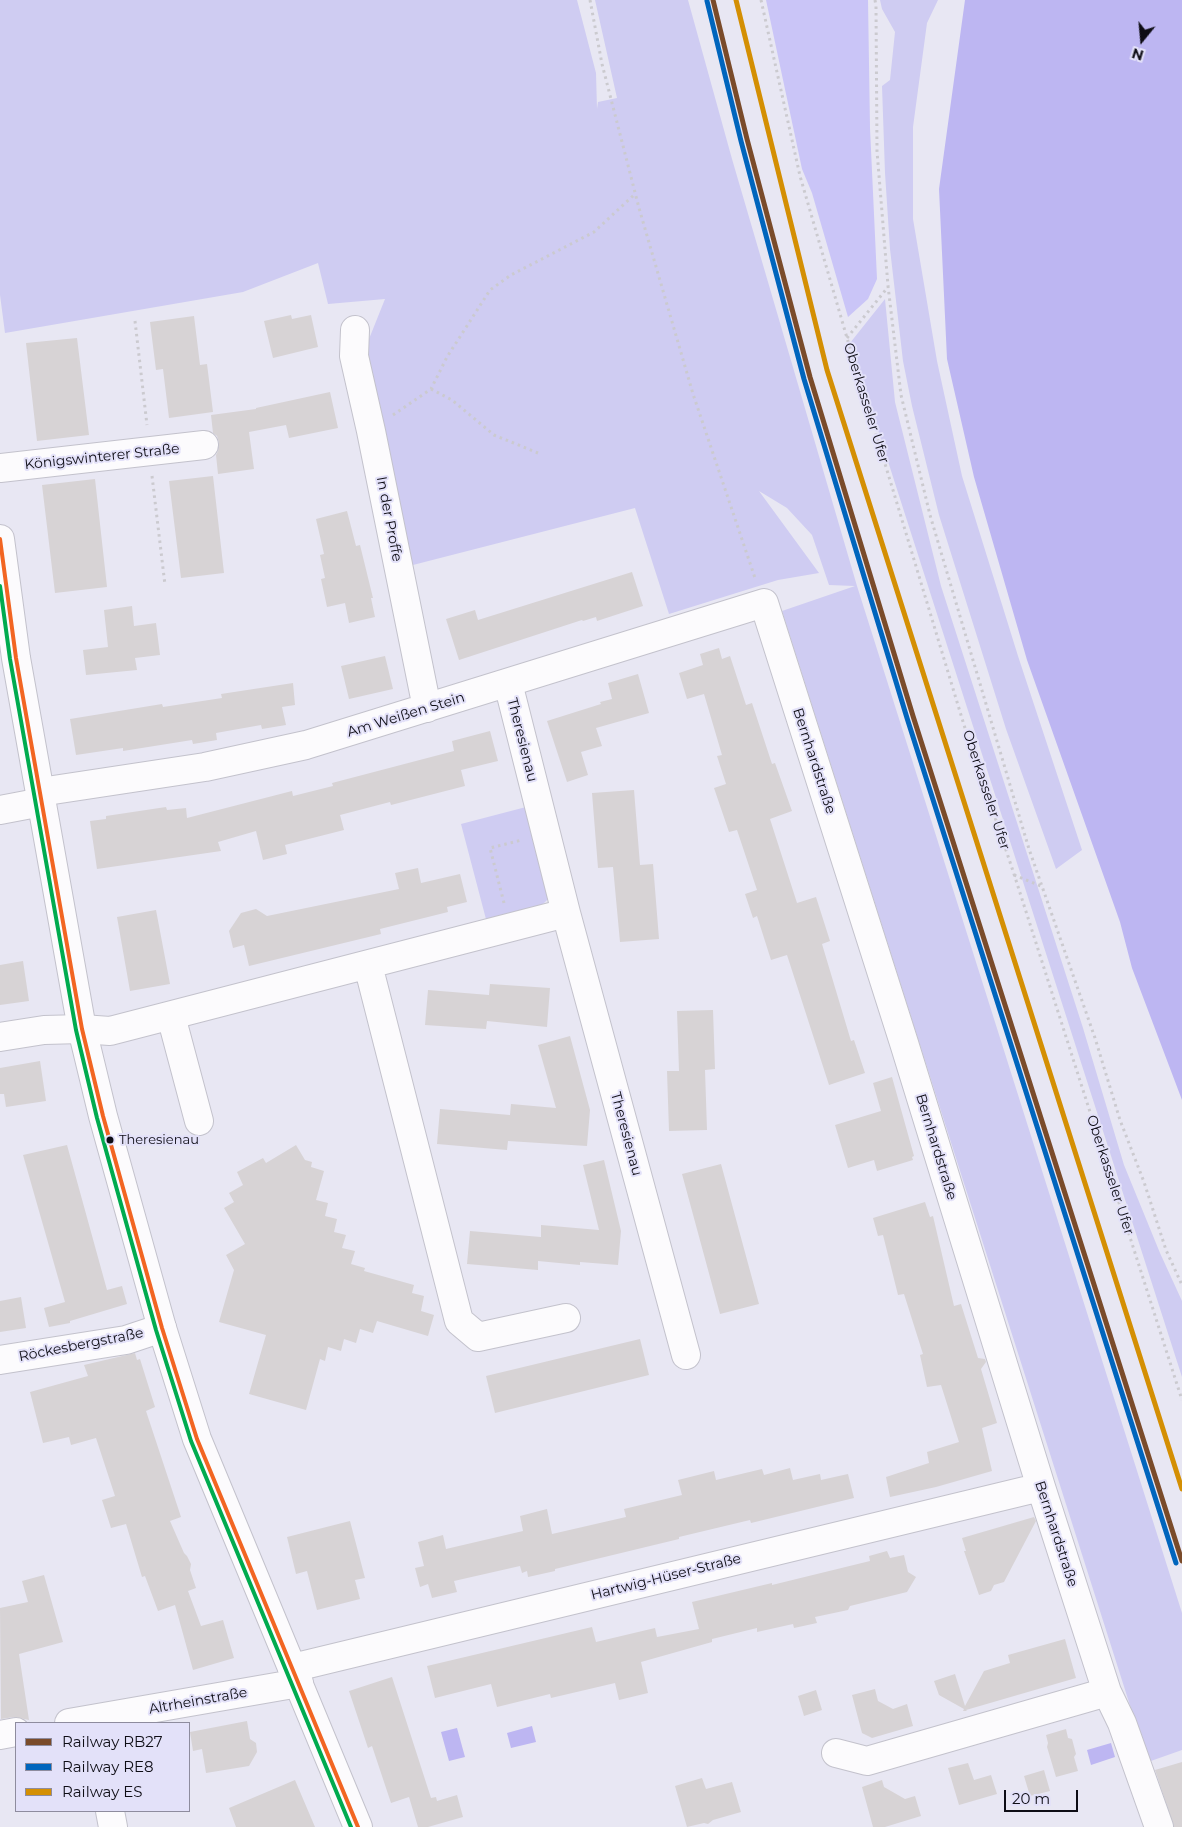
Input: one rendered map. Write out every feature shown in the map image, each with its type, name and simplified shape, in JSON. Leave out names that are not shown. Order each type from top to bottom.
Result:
[{"type":"street","name":"In der Proffe","points":[[355,330],[354,356],[427,708]]},
{"type":"street","name":"Königswinterer Straße","points":[[0,468],[204,445]]},
{"type":"street","points":[[0,540],[16,658],[82,1029],[103,1116],[162,1328],[197,1439],[358,1827]]},
{"type":"street","name":"Am Weißen Stein","points":[[0,810],[41,797],[205,767],[297,747],[764,602]]},
{"type":"street","name":"Bernhardstraße","points":[[764,602],[1107,1692],[1122,1723],[1159,1827]]},
{"type":"street","name":"Theresienau","points":[[508,683],[566,913],[686,1354]]},
{"type":"street","points":[[0,1037],[44,1030],[82,1029],[110,1031],[566,913]]},
{"type":"street","points":[[368,965],[459,1321],[478,1337],[566,1318]]},
{"type":"street","points":[[171,1016],[200,1120]]},
{"type":"street","name":"Röckesbergstraße","points":[[0,1360],[126,1340],[162,1328]]},
{"type":"street","name":"Hartwig-Hüser-Straße","points":[[295,1676],[1041,1487]]},
{"type":"street","name":"Altrheinstraße","points":[[82,1722],[96,1721],[295,1676]]},
{"type":"street","points":[[836,1753],[867,1761],[1107,1692]]},
{"type":"street","points":[[0,1734],[15,1732]]},
{"type":"street","points":[[110,1812],[113,1827]]},
{"type":"path","points":[[590,0],[602,64],[635,194],[693,394],[764,602]]},
{"type":"path","name":"Oberkasseler Ufer","points":[[761,0],[800,176],[846,338],[964,725],[1014,874],[1182,1400]]},
{"type":"path","points":[[875,0],[877,151],[888,286],[901,395],[930,515],[1029,849],[1095,1038],[1120,1120],[1144,1182],[1166,1250],[1182,1285]]},
{"type":"path","points":[[371,431],[430,389],[447,357],[490,290],[511,275],[594,232],[635,194]]},
{"type":"path","points":[[846,338],[888,286]]},
{"type":"path","points":[[430,389],[452,400],[494,435],[538,453]]},
{"type":"path","points":[[510,928],[490,848],[546,834]]},
{"type":"path","points":[[1014,874],[1043,888]]},
{"type":"shaded area","points":[[0,0],[577,0],[596,73],[597,109],[598,102],[617,98],[595,0],[688,0],[732,159],[857,586],[1182,1613],[1182,1750],[1148,1762],[782,611],[855,586],[829,585],[812,535],[787,508],[759,491],[819,573],[778,580],[669,614],[635,508],[409,566],[363,354],[385,299],[328,304],[318,263],[243,292],[5,333],[0,295]]},
{"type":"shaded area","points":[[766,0],[868,0],[870,128],[877,279],[868,299],[848,317],[812,193],[802,169]]},
{"type":"shaded area","points":[[880,0],[938,0],[927,23],[913,127],[913,219],[937,361],[962,476],[1018,656],[1082,850],[1056,869],[1006,729],[939,515],[912,406],[903,361],[890,249],[885,173],[882,86],[890,80],[895,32],[882,9]]},
{"type":"shaded area","points":[[965,0],[1182,0],[1182,1100],[1132,968],[1120,922],[1027,660],[974,477],[947,359],[939,189]]},
{"type":"shaded area","points":[[885,299],[895,402],[941,586],[1083,1028],[1124,1165],[1182,1301],[1182,1377],[850,343]]},
{"type":"shaded area","points":[[526,807],[548,889],[548,899],[536,911],[487,923],[461,824]]},
{"type":"shaded area","points":[[532,1726],[536,1742],[511,1748],[507,1733]]},
{"type":"shaded area","points":[[457,1728],[465,1757],[449,1761],[441,1732]]},
{"type":"shaded area","points":[[1111,1743],[1115,1757],[1091,1765],[1087,1750]]},
{"type":"building","points":[[291,315],[292,319],[311,315],[318,347],[273,358],[264,321]]},
{"type":"building","points":[[194,316],[200,365],[207,364],[213,412],[169,418],[163,369],[156,370],[150,322]]},
{"type":"building","points":[[77,338],[89,435],[37,441],[26,343]]},
{"type":"building","points":[[330,392],[338,428],[289,438],[286,425],[249,432],[254,469],[218,474],[216,455],[219,443],[217,436],[213,433],[211,415],[256,409]]},
{"type":"building","points":[[213,476],[224,573],[181,578],[169,481]]},
{"type":"building","points":[[95,479],[107,587],[55,593],[42,485]]},
{"type":"building","points":[[347,511],[356,546],[360,545],[373,598],[371,598],[375,617],[349,623],[345,603],[327,607],[321,579],[325,578],[320,555],[324,554],[316,519]]},
{"type":"building","points":[[632,572],[643,606],[597,621],[596,617],[582,620],[459,660],[446,619],[475,610],[478,620]]},
{"type":"building","points":[[132,606],[134,626],[156,623],[160,655],[135,658],[137,670],[86,675],[83,650],[108,647],[104,610]]},
{"type":"building","points":[[719,648],[722,659],[730,656],[746,705],[752,703],[772,764],[775,763],[792,811],[770,819],[797,903],[816,897],[830,941],[822,944],[851,1041],[854,1040],[865,1073],[829,1085],[787,955],[771,960],[757,916],[753,918],[745,894],[757,890],[737,830],[729,832],[714,788],[726,784],[717,756],[722,755],[704,694],[687,699],[679,673],[703,665],[700,654]]},
{"type":"building","points":[[385,656],[393,689],[349,699],[341,666]]},
{"type":"building","points":[[638,674],[649,713],[596,728],[602,746],[581,752],[588,775],[567,782],[547,721],[612,699],[608,683]]},
{"type":"building","points":[[293,683],[295,705],[282,707],[286,725],[262,729],[261,725],[216,733],[217,740],[193,744],[192,740],[123,751],[123,748],[76,755],[70,719],[162,704],[163,707],[222,698],[221,694]]},
{"type":"building","points":[[490,731],[498,761],[461,770],[465,786],[391,805],[390,802],[340,815],[344,830],[285,845],[287,854],[263,860],[256,831],[218,842],[221,851],[97,869],[90,821],[106,819],[106,816],[166,807],[167,810],[186,808],[187,818],[292,791],[293,796],[333,786],[332,783],[454,751],[452,741]]},
{"type":"building","points":[[634,790],[640,865],[653,864],[659,939],[620,942],[613,867],[598,868],[592,793]]},
{"type":"building","points":[[418,868],[421,883],[460,874],[467,902],[447,907],[448,912],[380,929],[381,934],[249,966],[244,945],[233,948],[229,931],[241,913],[256,909],[267,916],[399,889],[395,873]]},
{"type":"building","points":[[156,910],[170,984],[130,991],[117,917]]},
{"type":"building","points":[[23,961],[29,1001],[0,1005],[0,965]]},
{"type":"building","points":[[490,984],[550,988],[547,1027],[487,1021],[486,1029],[425,1025],[428,990],[489,995]]},
{"type":"building","points":[[713,1010],[715,1069],[705,1070],[707,1130],[669,1131],[667,1071],[679,1071],[677,1011]]},
{"type":"building","points":[[570,1036],[590,1110],[587,1146],[508,1141],[507,1150],[437,1144],[440,1109],[510,1115],[511,1104],[556,1108],[538,1045]]},
{"type":"building","points":[[40,1061],[46,1101],[6,1107],[4,1094],[0,1094],[0,1068]]},
{"type":"building","points":[[892,1077],[914,1156],[912,1157],[913,1160],[877,1171],[874,1160],[848,1168],[835,1125],[881,1111],[873,1083]]},
{"type":"building","points":[[67,1145],[107,1290],[122,1286],[127,1304],[70,1321],[70,1323],[49,1327],[44,1308],[65,1302],[23,1155]]},
{"type":"building","points":[[296,1145],[305,1160],[312,1162],[311,1167],[324,1171],[316,1200],[328,1203],[325,1216],[337,1219],[334,1232],[346,1235],[342,1248],[355,1251],[351,1264],[365,1268],[364,1271],[414,1285],[412,1293],[424,1296],[421,1311],[434,1315],[428,1336],[377,1321],[373,1333],[360,1329],[356,1343],[344,1339],[341,1351],[328,1347],[325,1361],[320,1359],[306,1410],[249,1394],[266,1335],[219,1322],[234,1270],[226,1255],[245,1244],[224,1208],[234,1202],[229,1193],[243,1185],[237,1172],[263,1158],[266,1163]]},
{"type":"building","points":[[604,1160],[621,1231],[618,1265],[580,1262],[580,1265],[538,1261],[538,1270],[467,1264],[470,1231],[541,1237],[541,1225],[599,1230],[583,1165]]},
{"type":"building","points":[[721,1164],[759,1304],[720,1314],[682,1174]]},
{"type":"building","points":[[925,1202],[930,1217],[933,1216],[954,1306],[961,1304],[978,1358],[985,1359],[986,1362],[981,1369],[997,1423],[982,1428],[992,1471],[936,1487],[890,1497],[886,1477],[929,1463],[927,1452],[959,1442],[941,1385],[927,1387],[920,1355],[923,1354],[904,1294],[898,1295],[883,1235],[878,1236],[873,1218]]},
{"type":"building","points":[[21,1297],[26,1328],[0,1332],[0,1301]]},
{"type":"building","points":[[640,1339],[649,1375],[495,1413],[486,1376]]},
{"type":"building","points":[[135,1353],[137,1360],[140,1359],[155,1407],[146,1411],[181,1517],[170,1521],[191,1564],[190,1570],[196,1588],[188,1591],[201,1626],[223,1620],[234,1658],[193,1670],[175,1605],[158,1611],[145,1576],[142,1577],[126,1524],[111,1528],[102,1500],[115,1496],[96,1438],[71,1445],[69,1437],[43,1443],[30,1392],[88,1376],[84,1365]]},
{"type":"building","points":[[790,1468],[793,1480],[820,1474],[821,1480],[848,1474],[854,1498],[751,1523],[750,1520],[679,1537],[679,1539],[528,1577],[527,1571],[522,1573],[520,1566],[454,1581],[457,1592],[432,1598],[428,1584],[420,1587],[415,1568],[424,1566],[418,1542],[443,1535],[446,1549],[523,1531],[520,1516],[547,1509],[552,1534],[626,1517],[624,1509],[682,1495],[678,1480],[714,1471],[716,1480],[762,1469],[764,1475]]},
{"type":"building","points":[[1034,1517],[1036,1521],[1004,1582],[994,1585],[991,1591],[979,1595],[964,1551],[966,1551],[962,1538]]},
{"type":"building","points":[[350,1521],[365,1578],[355,1580],[360,1599],[317,1610],[307,1571],[296,1574],[287,1537]]},
{"type":"building","points":[[887,1551],[890,1558],[904,1555],[908,1572],[916,1577],[907,1592],[850,1606],[848,1610],[815,1617],[817,1623],[794,1628],[793,1624],[757,1632],[757,1628],[712,1639],[712,1642],[641,1662],[648,1693],[619,1700],[615,1683],[551,1698],[550,1694],[497,1707],[491,1684],[435,1698],[427,1666],[592,1627],[596,1642],[655,1628],[657,1637],[699,1629],[692,1602],[870,1561],[869,1556]]},
{"type":"building","points":[[44,1575],[63,1642],[19,1654],[29,1720],[14,1717],[1,1719],[0,1608],[28,1602],[22,1581]]},
{"type":"building","points":[[1065,1639],[1076,1678],[967,1711],[963,1711],[964,1709],[939,1695],[934,1681],[955,1674],[965,1706],[984,1671],[1010,1663],[1008,1655]]},
{"type":"building","points":[[392,1677],[431,1798],[436,1797],[437,1801],[457,1795],[463,1817],[428,1827],[418,1827],[409,1797],[391,1803],[372,1746],[368,1748],[349,1691]]},
{"type":"building","points":[[875,1689],[878,1701],[893,1709],[907,1704],[913,1726],[872,1738],[862,1733],[852,1695]]},
{"type":"building","points":[[816,1690],[822,1710],[804,1716],[798,1696]]},
{"type":"building","points":[[247,1721],[250,1739],[256,1743],[257,1752],[249,1766],[206,1773],[202,1749],[193,1751],[190,1732]]},
{"type":"building","points":[[1066,1729],[1068,1738],[1072,1739],[1078,1771],[1056,1777],[1047,1747],[1046,1735]]},
{"type":"building","points":[[1182,1762],[1182,1827],[1174,1827],[1155,1770]]},
{"type":"building","points":[[968,1763],[974,1780],[991,1775],[997,1794],[959,1805],[948,1768]]},
{"type":"building","points":[[1044,1770],[1050,1791],[1030,1796],[1024,1776]]},
{"type":"building","points":[[702,1778],[706,1789],[732,1782],[741,1812],[713,1820],[708,1824],[704,1823],[687,1827],[675,1786]]},
{"type":"building","points":[[295,1780],[315,1827],[236,1827],[229,1808]]},
{"type":"building","points":[[882,1780],[884,1787],[905,1799],[915,1796],[921,1816],[885,1827],[873,1827],[862,1787]]},
{"type":"rail line","name":"RB27","points":[[713,0],[747,139],[810,377],[913,716],[1182,1561]]},
{"type":"rail line","name":"ES","points":[[736,0],[827,370],[1182,1489]]},
{"type":"rail line","name":"RE8","points":[[707,1],[741,141],[804,379],[907,718],[1176,1563]]},
{"type":"transit line","points":[[0,539],[16,658],[82,1029],[103,1116],[162,1328],[197,1439],[358,1827]]},
{"type":"transit line","points":[[0,586],[10,659],[76,1030],[97,1118],[156,1330],[191,1441],[351,1827]]},
{"type":"place","name":"Theresienau","points":[[110,1140]]}]
